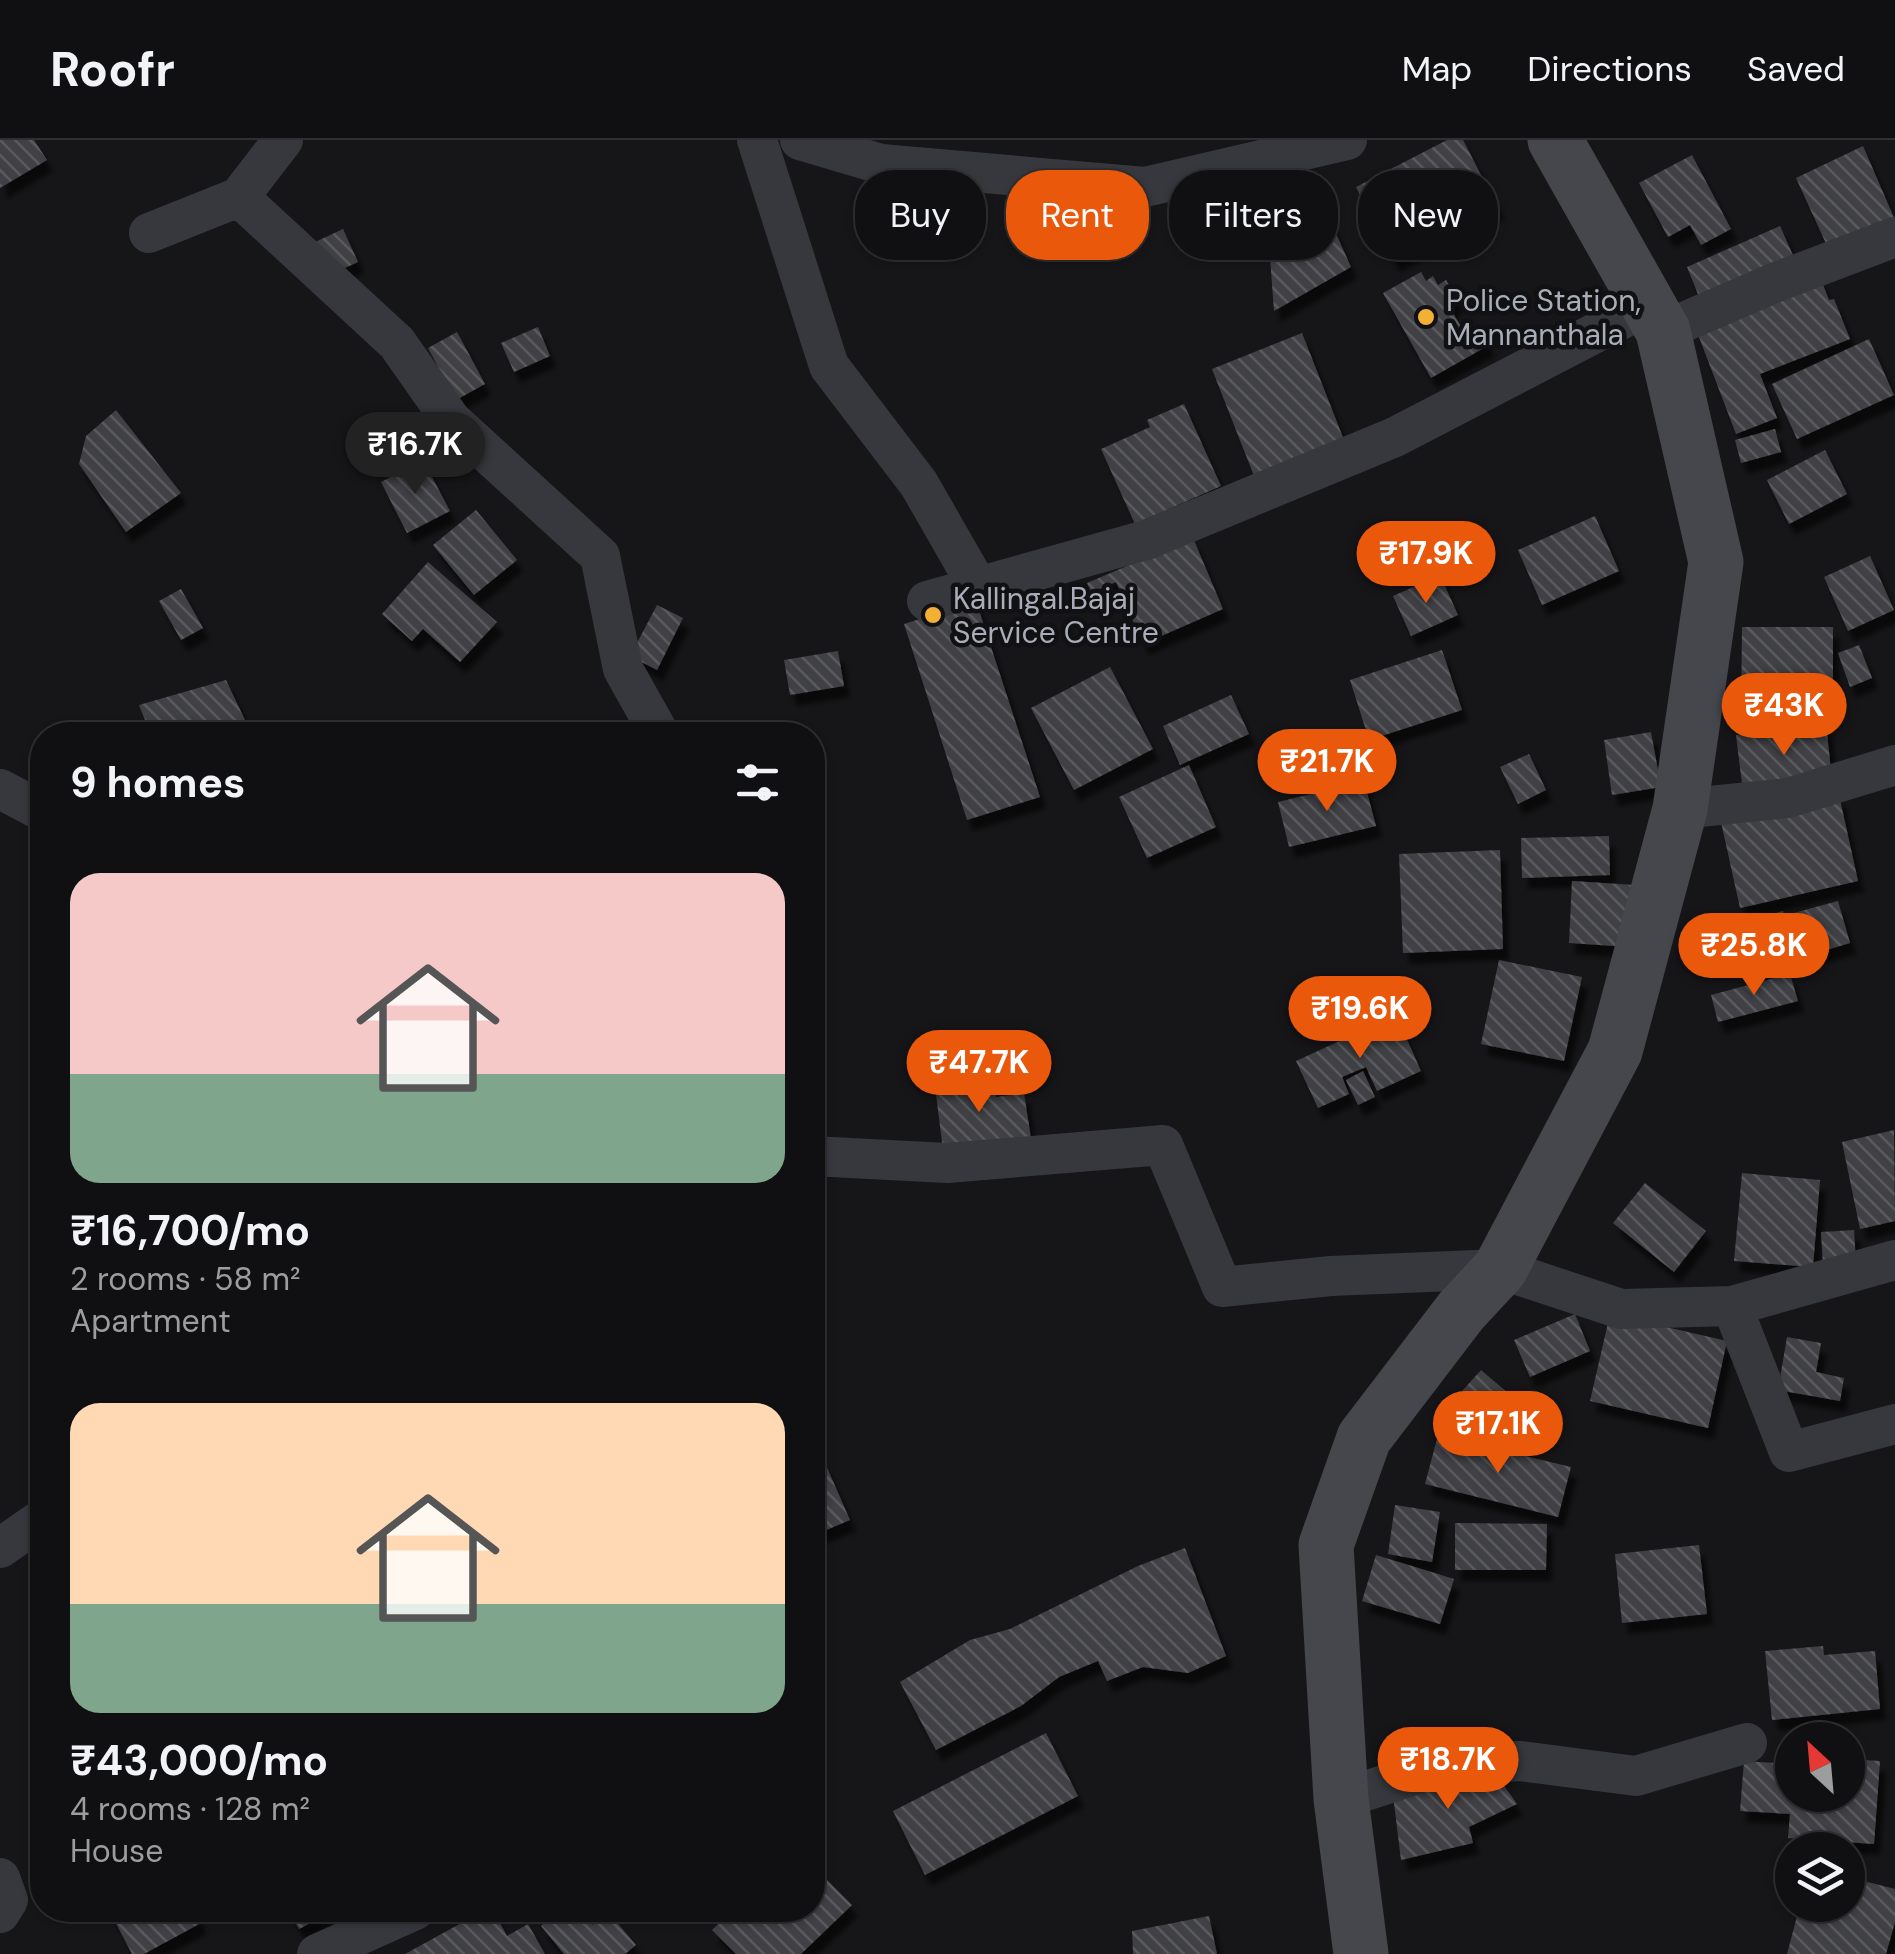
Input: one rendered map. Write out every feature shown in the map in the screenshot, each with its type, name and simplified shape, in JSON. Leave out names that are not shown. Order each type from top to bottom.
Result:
[{"type":"main road","points":[[1361,1954],[1341,1799],[1326,1545],[1364,1438],[1461,1311],[1500,1269],[1615,1051],[1680,809],[1716,562],[1656,318],[1555,140]]},
{"type":"street","points":[[150,233],[239,197],[283,140]]},
{"type":"street","points":[[757,140],[830,366],[919,484],[978,587]]},
{"type":"street","points":[[800,140],[881,164],[1145,188],[1341,141]]},
{"type":"street","points":[[239,197],[397,342],[451,420],[600,556],[623,669],[653,722]]},
{"type":"street","points":[[927,601],[1146,540],[1395,438],[1656,318],[1774,282],[1895,237]]},
{"type":"street","points":[[1680,809],[1788,798],[1895,766]]},
{"type":"street","points":[[0,789],[30,805]]},
{"type":"street","points":[[825,1157],[947,1163],[1163,1144],[1222,1287],[1331,1276],[1500,1269],[1621,1309],[1732,1306],[1895,1260]]},
{"type":"street","points":[[1732,1306],[1790,1452],[1895,1424]]},
{"type":"street","points":[[0,1548],[30,1527]]},
{"type":"street","points":[[1341,1799],[1442,1766],[1520,1761],[1636,1776],[1747,1743]]},
{"type":"street","points":[[0,1878],[8,1900],[0,1912]]},
{"type":"street","points":[[317,1954],[388,1922]]},
{"type":"building","points":[[0,140],[34,140],[47,160],[0,188]]},
{"type":"building","points":[[1447,140],[1463,140],[1478,170],[1389,170]]},
{"type":"building","points":[[1863,146],[1895,220],[1829,250],[1796,178]]},
{"type":"building","points":[[1692,155],[1731,229],[1701,245],[1690,225],[1668,237],[1639,183]]},
{"type":"building","points":[[1780,226],[1796,262],[1702,304],[1687,267]]},
{"type":"building","points":[[343,229],[358,262],[327,276],[313,243]]},
{"type":"building","points":[[1338,238],[1351,267],[1274,311],[1270,260],[1338,260]]},
{"type":"building","name":"Police Station, Mannanthala","points":[[1421,272],[1426,281],[1433,276],[1438,285],[1446,280],[1457,299],[1450,308],[1463,330],[1479,326],[1489,345],[1431,378],[1383,293]]},
{"type":"building","points":[[1820,277],[1829,300],[1834,299],[1850,339],[1760,374],[1777,418],[1736,434],[1694,324]]},
{"type":"building","points":[[538,327],[550,356],[514,372],[501,343]]},
{"type":"building","points":[[457,332],[485,384],[456,400],[428,348]]},
{"type":"building","points":[[1302,333],[1346,445],[1256,481],[1212,369]]},
{"type":"building","points":[[1869,339],[1894,395],[1797,439],[1772,384]]},
{"type":"building","points":[[1184,404],[1221,486],[1135,524],[1101,449],[1150,427],[1147,420]]},
{"type":"building","points":[[116,410],[181,493],[126,532],[79,464],[86,436]]},
{"type":"building","points":[[1775,429],[1781,452],[1741,463],[1735,440]]},
{"type":"building","points":[[1825,450],[1847,494],[1789,524],[1767,480]]},
{"type":"building","points":[[423,460],[450,511],[407,533],[381,482]]},
{"type":"building","points":[[476,510],[517,560],[474,595],[433,545]]},
{"type":"building","points":[[1595,516],[1619,571],[1542,605],[1518,550]]},
{"type":"building","points":[[1193,538],[1223,609],[1143,644],[1116,582],[1091,593],[1087,583]]},
{"type":"building","points":[[1870,556],[1894,610],[1848,631],[1824,577]]},
{"type":"building","points":[[428,562],[497,622],[460,662],[423,629],[412,641],[382,614]]},
{"type":"building","points":[[1440,575],[1458,615],[1411,636],[1393,596]]},
{"type":"building","points":[[181,589],[203,628],[181,640],[159,601]]},
{"type":"building","points":[[976,601],[1040,797],[967,820],[904,624]]},
{"type":"building","points":[[657,605],[683,618],[657,670],[630,656]]},
{"type":"building","points":[[1742,627],[1833,627],[1833,714],[1741,715]]},
{"type":"building","points":[[1859,645],[1872,678],[1850,687],[1838,653]]},
{"type":"building","points":[[1442,650],[1462,710],[1369,740],[1350,680]]},
{"type":"building","points":[[838,651],[844,686],[790,695],[784,660]]},
{"type":"building","points":[[1110,667],[1153,749],[1074,790],[1031,708]]},
{"type":"building","points":[[226,680],[246,722],[146,722],[139,705]]},
{"type":"building","points":[[1231,695],[1249,734],[1180,765],[1163,726]]},
{"type":"building","points":[[1826,724],[1832,780],[1743,792],[1736,735]]},
{"type":"building","points":[[1651,732],[1661,787],[1612,795],[1604,740]]},
{"type":"building","points":[[1529,754],[1546,790],[1518,804],[1500,767]]},
{"type":"building","points":[[1189,765],[1216,827],[1147,858],[1119,797]]},
{"type":"building","points":[[1364,781],[1376,826],[1289,847],[1278,802]]},
{"type":"building","points":[[1839,795],[1858,881],[1740,908],[1721,822]]},
{"type":"building","points":[[1609,836],[1610,875],[1522,878],[1521,838]]},
{"type":"building","points":[[1500,850],[1503,949],[1403,953],[1399,854]]},
{"type":"building","points":[[1572,881],[1634,885],[1630,947],[1569,943]]},
{"type":"building","points":[[1838,901],[1850,943],[1806,956],[1794,913]]},
{"type":"building","points":[[1783,911],[1793,945],[1733,965],[1722,931]]},
{"type":"building","points":[[1499,960],[1582,977],[1564,1061],[1481,1044]]},
{"type":"building","points":[[1790,974],[1798,1001],[1718,1022],[1711,995]]},
{"type":"building","points":[[1396,1015],[1421,1071],[1377,1091],[1366,1067],[1342,1077],[1349,1094],[1318,1108],[1296,1061]]},
{"type":"building","points":[[992,1069],[996,1097],[1024,1093],[1032,1145],[944,1158],[934,1078]]},
{"type":"building","points":[[1363,1071],[1375,1097],[1358,1105],[1346,1080]]},
{"type":"building","points":[[1894,1130],[1895,1221],[1860,1229],[1842,1142]]},
{"type":"building","points":[[1742,1173],[1820,1180],[1813,1267],[1734,1261]]},
{"type":"building","points":[[1645,1183],[1706,1231],[1674,1272],[1613,1223]]},
{"type":"building","points":[[1854,1230],[1856,1263],[1823,1265],[1821,1232]]},
{"type":"building","points":[[1575,1314],[1590,1351],[1530,1377],[1514,1340]]},
{"type":"building","points":[[1610,1314],[1727,1341],[1708,1428],[1590,1401]]},
{"type":"building","points":[[1787,1337],[1821,1343],[1816,1372],[1844,1378],[1840,1401],[1778,1390]]},
{"type":"building","points":[[1481,1370],[1517,1401],[1482,1441],[1445,1410]]},
{"type":"building","points":[[1438,1435],[1571,1467],[1558,1517],[1425,1484]]},
{"type":"building","points":[[825,1463],[850,1520],[825,1531]]},
{"type":"building","points":[[1395,1505],[1440,1512],[1432,1562],[1388,1554]]},
{"type":"building","points":[[1455,1523],[1547,1524],[1546,1570],[1455,1570]]},
{"type":"building","points":[[1699,1545],[1707,1614],[1622,1623],[1615,1554]]},
{"type":"building","points":[[1185,1548],[1226,1656],[1188,1673],[1143,1667],[1107,1681],[1098,1661],[1059,1677],[1021,1706],[936,1750],[900,1682],[970,1640],[1010,1629],[1138,1566]]},
{"type":"building","points":[[1376,1555],[1454,1579],[1440,1624],[1362,1601]]},
{"type":"building","points":[[1823,1646],[1824,1655],[1875,1651],[1880,1709],[1772,1720],[1765,1651]]},
{"type":"building","points":[[1046,1733],[1078,1796],[925,1875],[893,1811]]},
{"type":"building","points":[[1865,1760],[1880,1761],[1874,1844],[1865,1843],[1865,1832],[1788,1832],[1790,1814],[1740,1811],[1744,1761],[1775,1763],[1775,1812],[1865,1812]]},
{"type":"building","points":[[1490,1766],[1517,1804],[1469,1827],[1473,1843],[1401,1860],[1393,1795]]},
{"type":"building","points":[[825,1878],[852,1905],[801,1954],[736,1954],[712,1930],[720,1922],[825,1922]]},
{"type":"building","points":[[1865,1881],[1895,1889],[1895,1922],[1886,1954],[1787,1954],[1795,1922],[1865,1922]]},
{"type":"building","points":[[1209,1916],[1217,1954],[1133,1954],[1132,1931]]},
{"type":"building","points":[[115,1922],[201,1923],[144,1954],[132,1954]]},
{"type":"building","points":[[463,1922],[499,1922],[507,1936],[528,1924],[545,1954],[405,1954]]},
{"type":"building","points":[[546,1922],[616,1922],[636,1945],[625,1954],[564,1954],[541,1926]]},
{"type":"place","name":"Police Station, Mannanthala","points":[[1426,317]]},
{"type":"place","name":"Kallingal.Bajaj Service Centre","points":[[933,615]]}]
